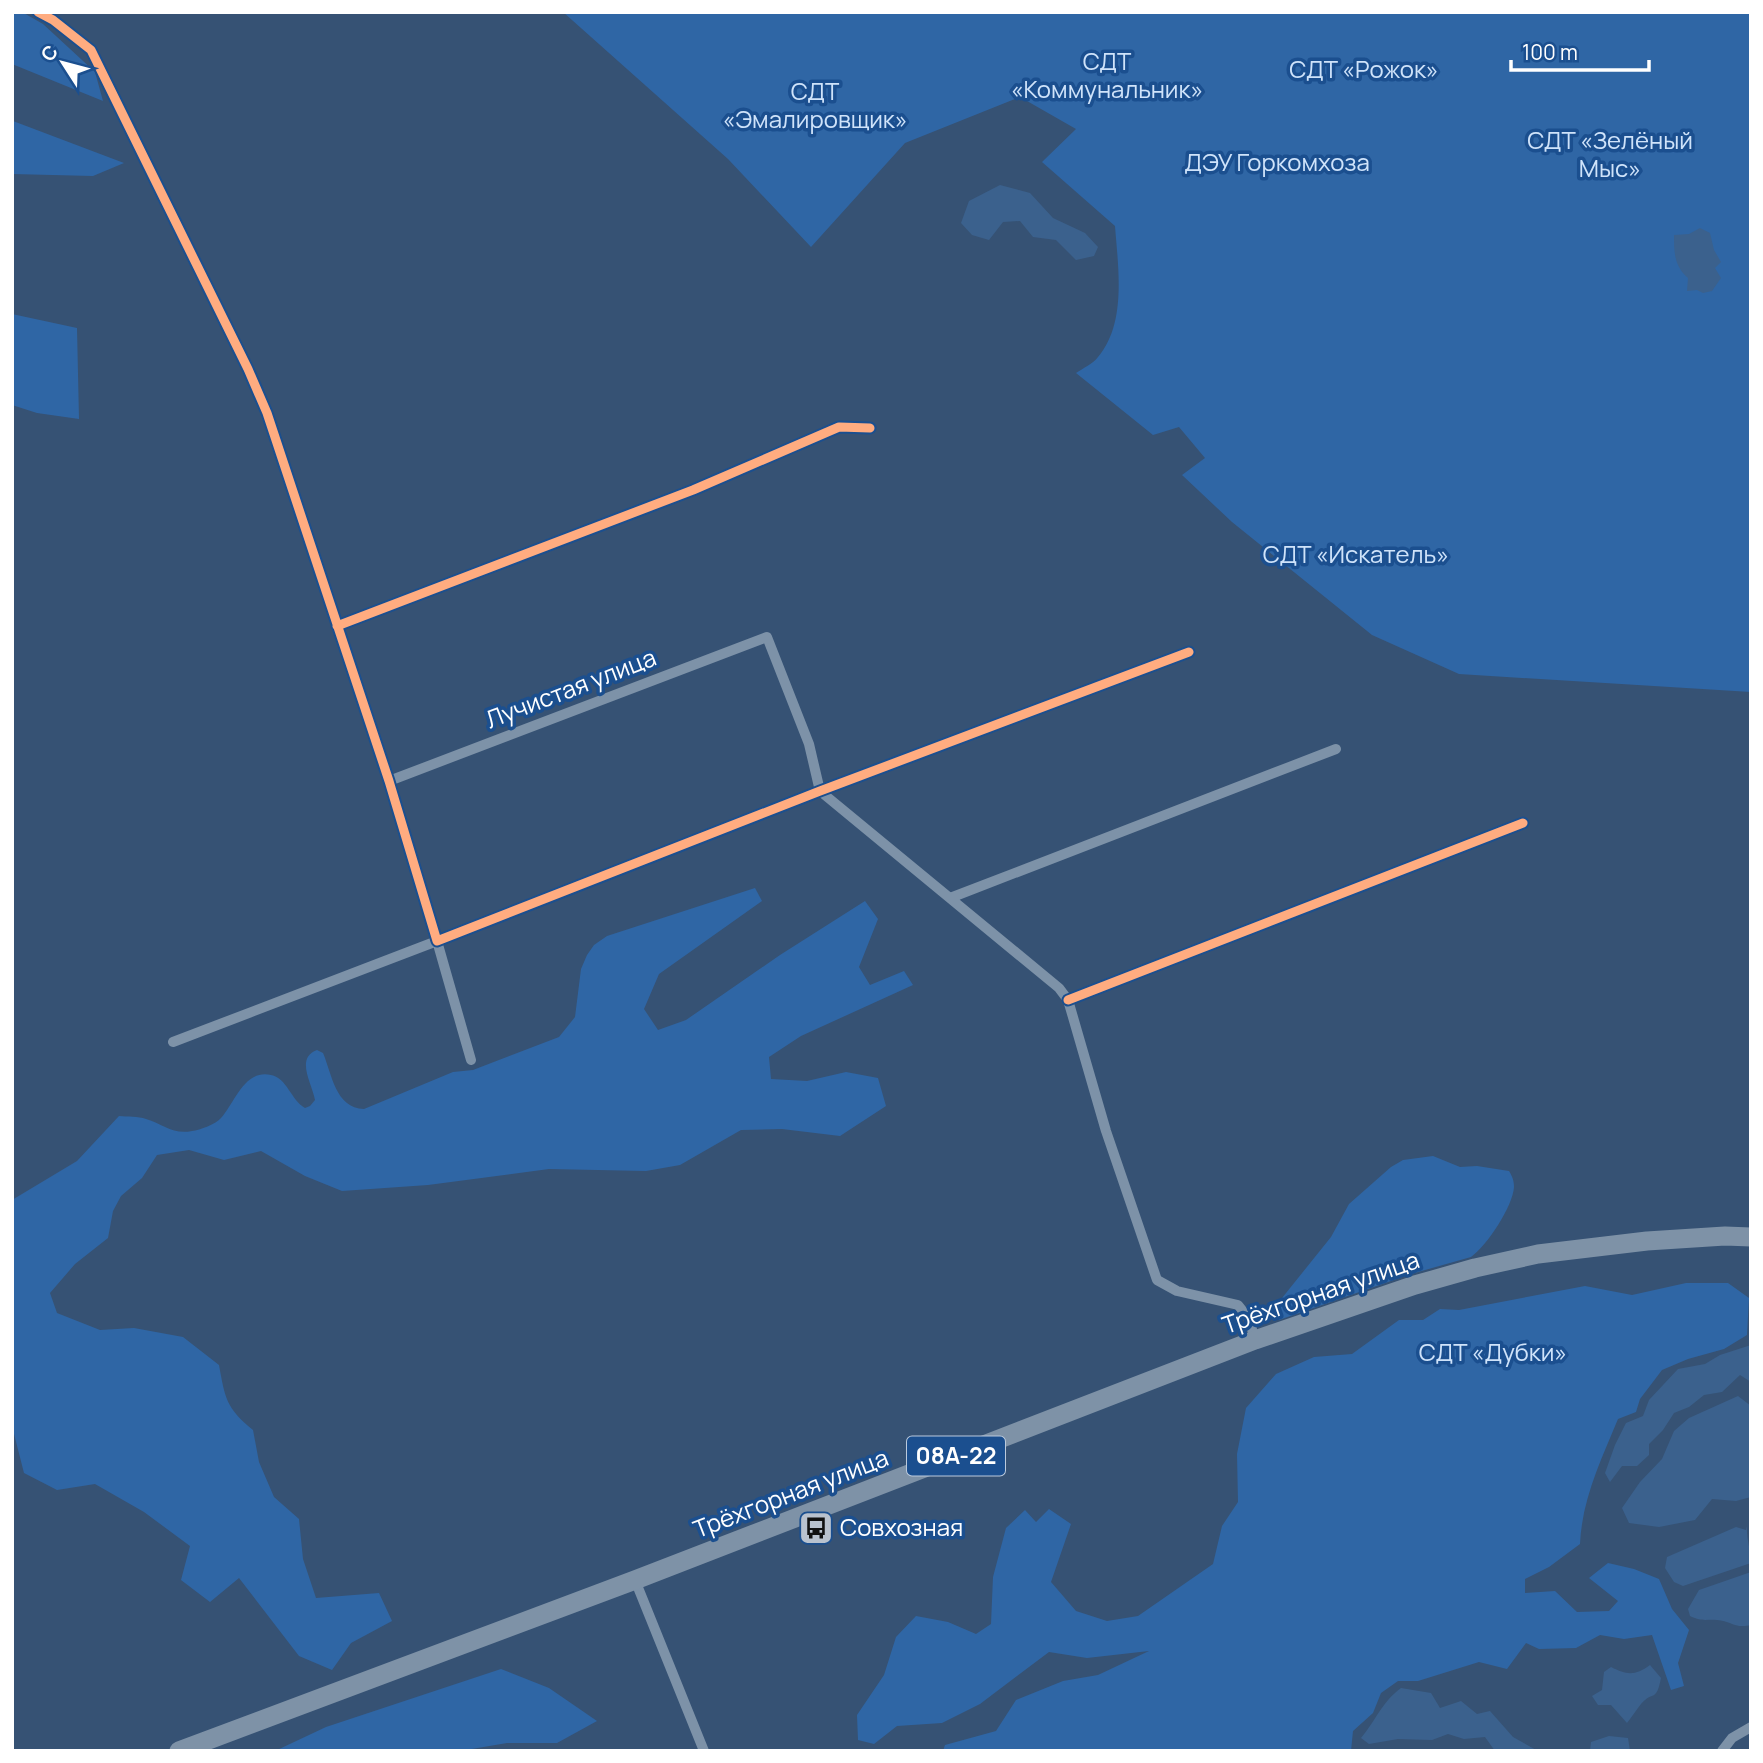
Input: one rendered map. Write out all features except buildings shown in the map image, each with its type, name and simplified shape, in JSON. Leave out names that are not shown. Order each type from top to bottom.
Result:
[{"type":"highway","name":"Трёхгорная улица","points":[[179,1751],[635,1580],[1255,1340],[1415,1285],[1538,1254],[1647,1241],[1751,1237]]},
{"type":"street","points":[[38,12],[53,20],[91,50],[223,316],[267,413],[389,781],[471,1060]]},
{"type":"street","points":[[337,626],[693,490],[839,427],[870,428]]},
{"type":"street","name":"Лучистая улица","points":[[389,781],[767,637],[809,744],[820,791]]},
{"type":"street","points":[[173,1042],[820,791],[1189,652]]},
{"type":"street","points":[[950,898],[1336,749]]},
{"type":"street","points":[[820,791],[1059,988],[1068,1000],[1106,1131],[1153,1273],[1157,1280],[1172,1289],[1238,1305],[1249,1319],[1255,1340]]},
{"type":"street","points":[[1068,1000],[1523,823]]},
{"type":"street","points":[[635,1580],[704,1751]]},
{"type":"street","points":[[1722,1751],[1732,1738],[1751,1727]]},
{"type":"green space","points":[[12,12],[22,12],[43,24],[95,72],[103,101],[12,64]]},
{"type":"green space","points":[[563,12],[1751,12],[1751,692],[1459,674],[1372,635],[1232,522],[1182,475],[1205,458],[1179,427],[1153,435],[1076,373],[1091,364],[1107,343],[1117,311],[1119,277],[1115,226],[1042,162],[1076,129],[1020,97],[905,143],[811,247],[728,159]]},
{"type":"green space","points":[[12,121],[124,163],[93,176],[12,174]]},
{"type":"green space","points":[[12,314],[77,328],[79,419],[37,413],[12,405]]},
{"type":"green space","points":[[755,888],[762,901],[659,974],[644,1009],[658,1030],[686,1020],[865,901],[878,919],[859,967],[870,985],[904,971],[913,985],[801,1036],[769,1057],[771,1079],[807,1081],[846,1072],[878,1078],[886,1106],[840,1136],[782,1129],[741,1130],[680,1165],[646,1171],[549,1169],[428,1185],[342,1191],[305,1176],[261,1151],[224,1160],[189,1150],[157,1155],[142,1178],[121,1196],[113,1211],[108,1238],[75,1264],[50,1293],[57,1313],[100,1330],[134,1328],[183,1337],[219,1365],[228,1402],[253,1430],[259,1462],[274,1497],[299,1519],[303,1559],[316,1598],[379,1593],[392,1621],[351,1643],[332,1670],[299,1656],[239,1578],[210,1602],[181,1580],[190,1546],[144,1512],[95,1484],[57,1490],[24,1473],[12,1426],[12,1200],[77,1161],[119,1116],[143,1118],[179,1132],[199,1129],[219,1120],[247,1082],[262,1075],[271,1075],[281,1080],[300,1104],[305,1108],[310,1106],[315,1100],[306,1065],[310,1054],[317,1050],[323,1053],[332,1080],[341,1096],[354,1107],[364,1109],[453,1072],[473,1070],[559,1037],[575,1017],[581,969],[594,945],[607,936]]},
{"type":"green space","points":[[1433,1156],[1460,1167],[1477,1166],[1509,1171],[1512,1176],[1514,1187],[1509,1204],[1498,1225],[1477,1252],[1471,1257],[1411,1274],[1279,1320],[1272,1316],[1274,1308],[1331,1237],[1349,1204],[1391,1167],[1403,1160]]},
{"type":"green space","name":"СДТ «Дубки»","points":[[1686,1283],[1728,1283],[1749,1298],[1747,1335],[1724,1349],[1662,1370],[1640,1399],[1636,1412],[1618,1419],[1588,1495],[1580,1544],[1549,1567],[1525,1579],[1525,1593],[1555,1591],[1577,1612],[1609,1611],[1618,1601],[1589,1578],[1608,1563],[1659,1579],[1672,1609],[1689,1630],[1678,1663],[1684,1686],[1671,1690],[1652,1635],[1624,1639],[1600,1635],[1576,1648],[1539,1649],[1526,1643],[1507,1669],[1479,1662],[1418,1681],[1398,1681],[1381,1693],[1373,1713],[1353,1731],[1351,1751],[943,1751],[945,1745],[996,1731],[1016,1700],[1063,1681],[1098,1675],[1149,1651],[1087,1658],[1049,1652],[980,1704],[942,1723],[897,1726],[874,1744],[858,1740],[857,1715],[884,1675],[896,1637],[916,1616],[948,1622],[976,1634],[991,1624],[993,1577],[1006,1528],[1025,1510],[1036,1522],[1049,1509],[1071,1524],[1051,1582],[1076,1611],[1107,1621],[1138,1616],[1213,1564],[1222,1526],[1238,1502],[1237,1454],[1246,1408],[1276,1374],[1314,1357],[1352,1354],[1399,1320],[1423,1320],[1440,1309],[1459,1310],[1585,1286],[1632,1295]]},
{"type":"green space","points":[[501,1669],[549,1688],[597,1721],[557,1743],[507,1743],[460,1751],[275,1751],[326,1727]]},
{"type":"shaded area","points":[[1000,185],[1030,193],[1053,218],[1085,233],[1098,247],[1094,256],[1076,260],[1056,240],[1033,237],[1020,221],[1003,222],[989,240],[972,235],[961,223],[969,201]]},
{"type":"shaded area","points":[[1700,228],[1710,233],[1714,250],[1721,262],[1715,268],[1721,278],[1712,291],[1703,293],[1697,290],[1687,291],[1688,278],[1677,264],[1674,247],[1674,235],[1689,234]]},
{"type":"shaded area","points":[[1751,1345],[1751,1382],[1740,1375],[1722,1392],[1704,1395],[1689,1407],[1674,1413],[1663,1430],[1649,1444],[1649,1455],[1637,1466],[1622,1466],[1610,1482],[1605,1473],[1626,1423],[1643,1416],[1649,1400],[1678,1369],[1705,1364],[1720,1355]]},
{"type":"shaded area","points":[[1738,1396],[1751,1406],[1751,1497],[1736,1501],[1712,1499],[1695,1520],[1659,1527],[1629,1523],[1622,1508],[1640,1482],[1662,1459],[1674,1431],[1689,1418]]},
{"type":"shaded area","points":[[1747,1526],[1751,1563],[1683,1586],[1674,1582],[1665,1568],[1667,1557],[1736,1527],[1746,1530]]},
{"type":"shaded area","points":[[1751,1572],[1751,1625],[1741,1626],[1690,1616],[1688,1609],[1699,1590]]},
{"type":"shaded area","points":[[1650,1665],[1661,1678],[1656,1694],[1641,1704],[1627,1723],[1611,1705],[1598,1705],[1592,1696],[1602,1690],[1604,1672],[1611,1667],[1631,1673]]},
{"type":"shaded area","points":[[1401,1688],[1431,1693],[1440,1708],[1461,1701],[1477,1714],[1490,1711],[1513,1737],[1538,1751],[1495,1751],[1485,1737],[1464,1739],[1448,1734],[1432,1740],[1398,1739],[1369,1744],[1361,1738],[1384,1705]]},
{"type":"shaded area","points":[[1609,1736],[1628,1738],[1630,1751],[1590,1751],[1591,1742]]},
{"type":"cycle path","points":[[38,12],[53,20],[91,50],[267,413],[389,781],[437,941],[820,791],[1189,652]]},
{"type":"cycle path","points":[[337,626],[693,490],[839,427],[870,428]]},
{"type":"cycle path","points":[[1068,1000],[1523,823]]},
{"type":"place","name":"Совхозная","points":[[816,1528]]},
{"type":"park label","name":"СДТ «Рожок»","points":[[1364,70]]},
{"type":"park label","name":"СДТ «Коммунальник»","points":[[1107,76]]},
{"type":"park label","name":"СДТ «Эмалировщик»","points":[[815,106]]},
{"type":"park label","name":"СДТ «Зелёный Мыс»","points":[[1610,155]]},
{"type":"park label","name":"ДЭУ Горкомхоза","points":[[1277,163]]},
{"type":"park label","name":"СДТ «Искатель»","points":[[1356,555]]}]
